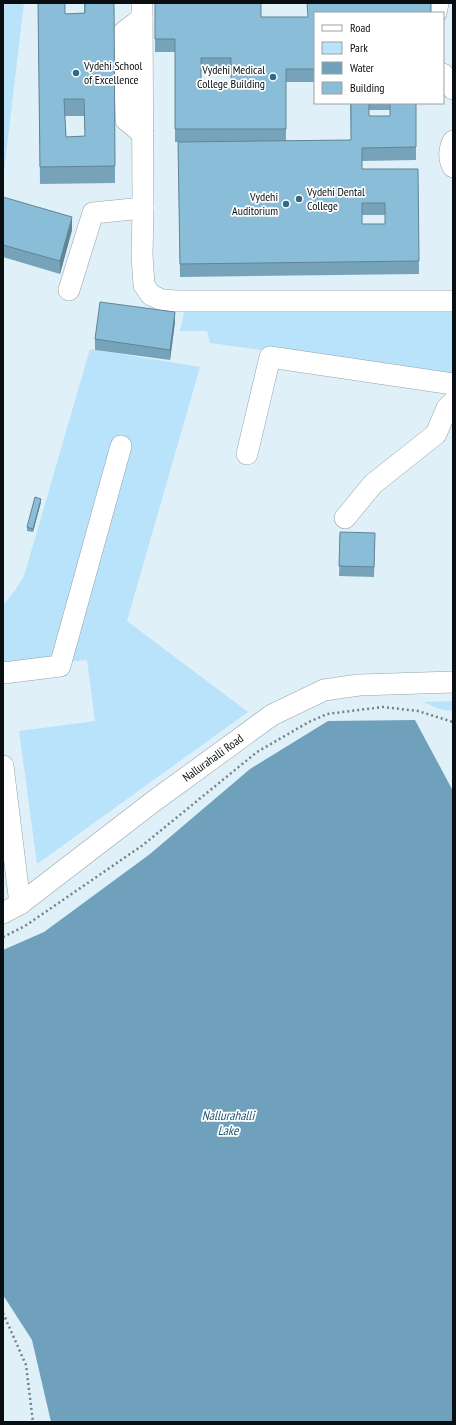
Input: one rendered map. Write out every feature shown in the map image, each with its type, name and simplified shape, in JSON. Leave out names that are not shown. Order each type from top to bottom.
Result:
[{"type":"street","points":[[142,10],[142,256],[144,285],[151,295],[162,300],[176,301],[453,301]]},
{"type":"street","points":[[444,76],[453,89]]},
{"type":"street","points":[[453,141],[450,149],[450,159],[453,167]]},
{"type":"street","points":[[69,290],[93,213],[143,208]]},
{"type":"street","points":[[248,454],[270,357],[453,384]]},
{"type":"street","points":[[345,518],[373,484],[436,434],[447,408],[453,402]]},
{"type":"street","points":[[3,673],[60,666],[121,446]]},
{"type":"street","name":"Nallurahalli Road","points":[[12,908],[154,801],[272,715],[324,690],[359,685],[453,682]]},
{"type":"street","points":[[3,766],[12,908]]},
{"type":"path","points":[[3,937],[25,926],[142,845],[257,752],[309,722],[327,714],[383,707],[418,711],[453,722]]},
{"type":"path","points":[[3,1313],[26,1365],[33,1422]]},
{"type":"green space","points":[[3,3],[24,3],[3,180]]},
{"type":"green space","points":[[453,308],[453,376],[210,343],[207,331],[180,331],[184,312]]},
{"type":"green space","points":[[90,349],[200,367],[127,621],[248,712],[37,864],[19,731],[95,721],[87,660],[3,668],[3,605],[24,576]]},
{"type":"green space","points":[[453,701],[453,711],[439,709],[423,702]]},
{"type":"water","name":"Nallurahalli Lake","points":[[415,720],[453,791],[453,1422],[51,1422],[32,1340],[3,1295],[3,950],[44,932],[150,854],[250,769],[328,721]]},
{"type":"building","name":"Vydehi School of Excellence","points":[[38,3],[65,3],[65,14],[85,13],[85,3],[114,3],[115,166],[40,167]],"holes":[[[64,99],[84,99],[85,136],[66,137]]]},
{"type":"building","name":"Vydehi Medical College Building","points":[[155,3],[261,3],[261,17],[308,17],[307,3],[431,3],[431,12],[314,12],[314,69],[286,69],[286,129],[175,129],[175,39],[155,39]],"holes":[[[201,58],[231,58],[231,88],[201,88]]]},
{"type":"building","name":"Vydehi Dental College","points":[[351,104],[369,104],[369,116],[390,116],[390,104],[416,104],[416,147],[362,148],[362,169],[418,169],[419,261],[180,264],[178,142],[351,140]],"holes":[[[362,203],[385,203],[385,224],[362,224]]]},
{"type":"building","points":[[3,197],[72,217],[60,261],[3,245]]},
{"type":"building","points":[[100,302],[175,312],[170,350],[95,339]]},
{"type":"building","points":[[35,497],[41,499],[33,529],[27,527]]},
{"type":"building","points":[[340,532],[375,533],[374,567],[339,566]]},
{"type":"place","name":"Vydehi School of Excellence","points":[[76,73]]},
{"type":"place","name":"Vydehi Medical College Building","points":[[273,77]]},
{"type":"place","name":"Vydehi Dental College","points":[[299,199]]},
{"type":"place","name":"Vydehi Auditorium","points":[[286,204]]}]
